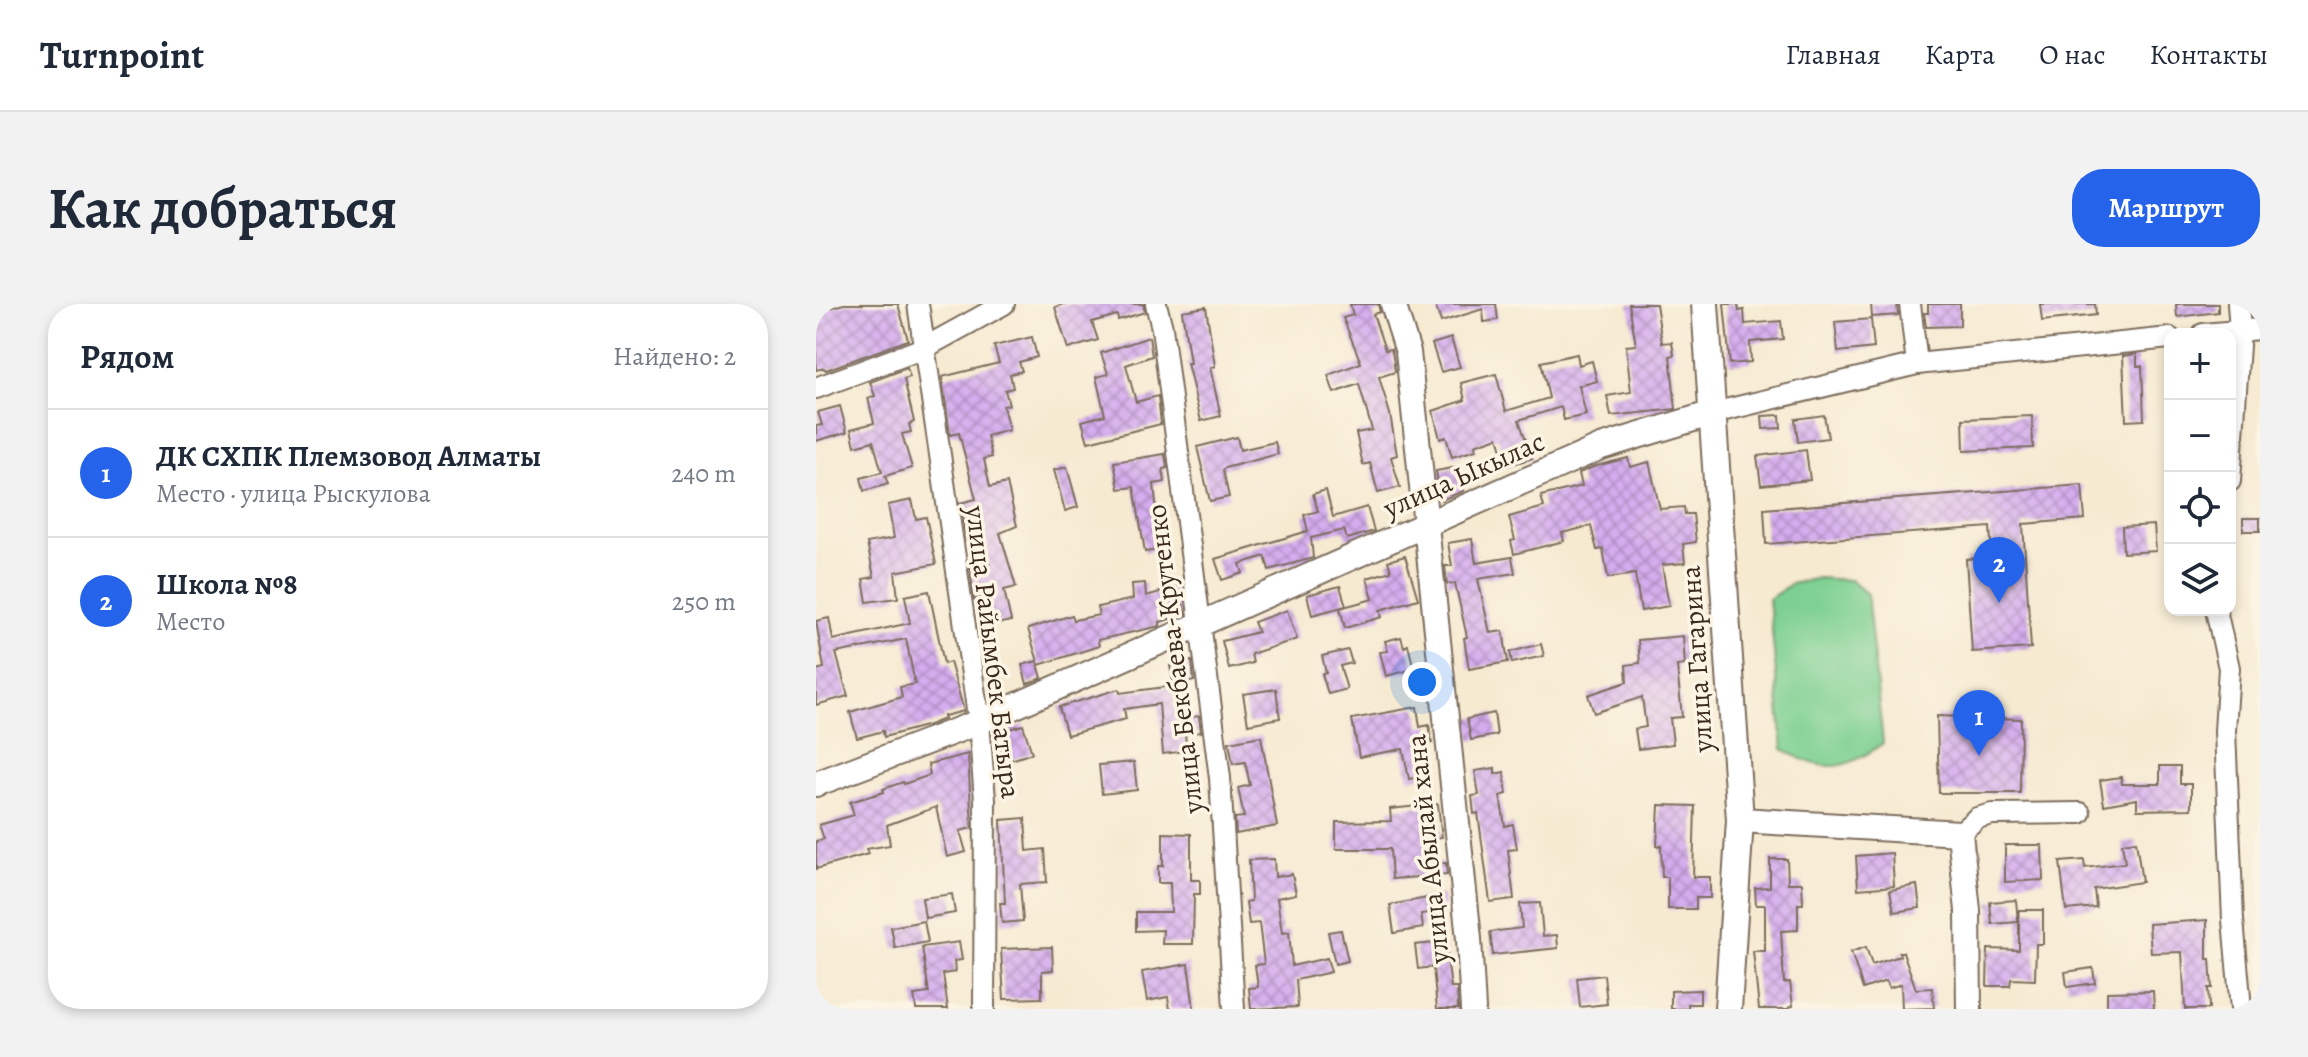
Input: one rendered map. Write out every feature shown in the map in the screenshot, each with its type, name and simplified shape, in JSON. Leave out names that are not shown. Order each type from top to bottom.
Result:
[{"type":"main road","name":"улица Гагарина","points":[[1705,304],[1740,820],[1728,1009]]},
{"type":"street","name":"улица Райымбек Батыра","points":[[918,304],[979,722],[985,800],[984,1009]]},
{"type":"street","points":[[816,388],[924,348],[1004,304]]},
{"type":"street","name":"улица Бекбаева-Крутенко","points":[[1156,304],[1162,328],[1202,624],[1220,778],[1234,1009]]},
{"type":"street","name":"улица Абылай хана","points":[[1393,304],[1408,352],[1469,939],[1473,1009]]},
{"type":"street","points":[[1910,304],[1917,364]]},
{"type":"street","points":[[2231,472],[2250,330],[2238,304]]},
{"type":"street","name":"улица Ыкылас","points":[[816,784],[979,722],[1601,447],[1713,413],[1917,364],[2164,339]]},
{"type":"street","points":[[2217,616],[2229,668],[2225,731],[2233,920],[2241,1009]]},
{"type":"street","points":[[1740,820],[1960,833],[1977,818],[1992,814],[2080,813]]},
{"type":"street","points":[[1960,833],[1968,911],[1969,1009]]},
{"type":"green space","points":[[1818,578],[1850,580],[1867,594],[1883,743],[1857,759],[1834,766],[1810,763],[1783,749],[1769,599],[1791,584]]},
{"type":"building","points":[[844,304],[898,304],[908,340],[826,370],[816,370],[816,311]]},
{"type":"building","points":[[1063,304],[1143,304],[1145,312],[1118,320],[1117,315],[1092,322],[1098,340],[1068,349],[1055,307]]},
{"type":"building","points":[[1350,304],[1378,304],[1380,312],[1373,314],[1385,350],[1391,349],[1393,357],[1395,372],[1379,377],[1390,414],[1397,455],[1391,457],[1400,487],[1378,493],[1370,463],[1363,465],[1356,433],[1372,430],[1359,384],[1334,393],[1328,375],[1361,363],[1343,318],[1353,315]]},
{"type":"building","points":[[1435,304],[1496,304],[1498,320],[1484,322],[1483,309],[1441,322]]},
{"type":"building","points":[[1629,304],[1656,304],[1662,343],[1672,342],[1674,355],[1670,356],[1676,409],[1611,416],[1607,396],[1631,392],[1626,346],[1636,345]]},
{"type":"building","points":[[1724,304],[1738,304],[1739,311],[1744,310],[1745,324],[1781,321],[1783,339],[1750,342],[1751,362],[1730,364]]},
{"type":"building","points":[[1871,304],[1897,304],[1898,315],[1872,317]]},
{"type":"building","points":[[1928,304],[1960,304],[1960,326],[1926,327],[1924,313],[1928,313]]},
{"type":"building","points":[[2040,304],[2095,304],[2096,315],[2042,321]]},
{"type":"building","points":[[2176,304],[2218,304],[2218,312],[2177,317]]},
{"type":"building","points":[[1206,307],[1215,366],[1210,368],[1221,416],[1201,421],[1187,363],[1190,363],[1182,311]]},
{"type":"building","points":[[1871,319],[1874,348],[1838,352],[1835,322]]},
{"type":"building","points":[[1032,337],[1037,357],[1019,362],[1022,371],[1010,374],[1013,388],[1005,390],[1009,405],[1003,406],[1009,430],[987,436],[992,457],[984,459],[990,487],[1007,483],[1017,526],[1000,533],[1016,587],[1004,590],[1011,621],[986,626],[980,598],[974,600],[970,568],[989,564],[983,537],[966,541],[960,503],[976,499],[959,433],[950,435],[942,377],[999,363],[994,346]]},
{"type":"building","points":[[1149,337],[1152,356],[1126,365],[1136,402],[1158,396],[1161,424],[1088,442],[1082,421],[1105,415],[1096,377],[1108,374],[1101,353]]},
{"type":"building","points":[[1451,338],[1460,367],[1441,372],[1432,344]]},
{"type":"building","points":[[1577,354],[1579,365],[1592,361],[1597,381],[1579,386],[1586,415],[1564,420],[1561,407],[1519,420],[1532,458],[1507,466],[1498,437],[1475,445],[1476,450],[1452,457],[1446,437],[1440,439],[1433,411],[1465,400],[1461,383],[1496,374],[1506,411],[1549,398],[1541,362]]},
{"type":"building","points":[[2137,354],[2137,366],[2142,366],[2144,420],[2126,421],[2123,356]]},
{"type":"building","points":[[907,368],[910,377],[904,379],[914,422],[909,424],[911,432],[902,434],[912,468],[885,476],[888,484],[864,491],[861,478],[882,472],[873,441],[855,446],[851,429],[874,423],[868,398],[875,396],[870,382]]},
{"type":"building","points":[[840,406],[847,432],[816,441],[816,426],[822,425],[818,412]]},
{"type":"building","points":[[1780,415],[1781,428],[1763,429],[1762,416]]},
{"type":"building","points":[[1824,415],[1828,438],[1798,442],[1795,419]]},
{"type":"building","points":[[2032,416],[2033,448],[1964,451],[1963,419]]},
{"type":"building","points":[[1237,437],[1240,450],[1275,442],[1278,454],[1225,468],[1229,497],[1210,501],[1197,447]]},
{"type":"building","points":[[1806,450],[1810,480],[1761,485],[1757,456]]},
{"type":"building","points":[[1165,454],[1165,482],[1154,484],[1158,550],[1145,552],[1134,487],[1119,489],[1114,462]]},
{"type":"building","points":[[1628,458],[1630,467],[1649,462],[1660,509],[1684,507],[1685,514],[1693,514],[1696,542],[1683,544],[1685,563],[1662,565],[1669,606],[1641,611],[1635,574],[1608,578],[1603,549],[1597,550],[1591,526],[1562,533],[1564,541],[1514,554],[1511,541],[1515,540],[1509,517],[1544,507],[1541,496],[1582,486],[1579,473]]},
{"type":"building","points":[[1067,467],[1078,507],[1065,511],[1054,470]]},
{"type":"building","points":[[1458,467],[1464,491],[1441,500],[1436,471]]},
{"type":"building","points":[[2082,485],[2085,519],[2023,524],[2031,648],[1972,652],[1966,559],[1992,557],[1990,527],[1766,544],[1764,509]]},
{"type":"building","points":[[1326,490],[1333,517],[1367,507],[1374,531],[1347,539],[1344,530],[1311,538],[1313,558],[1269,570],[1265,556],[1240,564],[1243,573],[1222,580],[1215,559],[1308,531],[1304,515],[1318,511],[1313,494]]},
{"type":"building","points":[[912,500],[916,519],[926,517],[936,564],[895,572],[898,598],[867,602],[863,579],[874,577],[867,543],[894,538],[888,505]]},
{"type":"building","points":[[2243,518],[2260,518],[2260,531],[2243,531]]},
{"type":"building","points":[[2154,525],[2156,551],[2123,553],[2122,527]]},
{"type":"building","points":[[1472,539],[1476,563],[1512,557],[1515,573],[1478,579],[1490,633],[1503,631],[1508,662],[1469,669],[1464,638],[1467,637],[1455,583],[1447,584],[1445,566],[1452,566],[1448,543]]},
{"type":"building","points":[[1405,556],[1418,599],[1380,610],[1382,617],[1345,628],[1340,608],[1373,599],[1367,578],[1391,571],[1388,561]]},
{"type":"building","points":[[1145,583],[1146,596],[1178,587],[1186,614],[1160,622],[1160,626],[1098,640],[1099,646],[1039,665],[1028,629],[1072,615],[1074,620],[1099,615],[1098,607],[1133,599],[1132,584]]},
{"type":"building","points":[[1340,586],[1346,606],[1312,615],[1307,595]]},
{"type":"building","points":[[929,591],[944,664],[950,662],[964,711],[944,716],[944,719],[929,725],[884,737],[883,731],[857,738],[850,712],[902,697],[900,687],[915,684],[906,639],[836,653],[848,696],[816,705],[816,670],[824,668],[816,621],[829,618],[833,640],[910,623],[905,596]]},
{"type":"building","points":[[1287,610],[1297,639],[1251,654],[1253,663],[1229,669],[1222,641],[1258,632],[1254,622]]},
{"type":"building","points":[[1683,636],[1685,665],[1677,666],[1682,717],[1670,718],[1673,744],[1638,749],[1635,729],[1646,727],[1642,697],[1594,713],[1588,695],[1627,682],[1626,665],[1640,663],[1638,640]]},
{"type":"building","points":[[1401,637],[1404,647],[1408,645],[1414,669],[1386,676],[1380,652],[1388,651],[1385,641]]},
{"type":"building","points":[[1541,644],[1544,656],[1512,663],[1510,652]]},
{"type":"building","points":[[1348,650],[1352,663],[1340,666],[1347,689],[1328,694],[1322,674],[1326,673],[1322,656]]},
{"type":"building","points":[[1037,661],[1042,678],[1027,684],[1022,665]]},
{"type":"building","points":[[1192,661],[1194,681],[1174,686],[1170,666]]},
{"type":"building","points":[[1181,685],[1184,718],[1199,716],[1201,732],[1185,734],[1187,751],[1163,754],[1159,704],[1124,709],[1126,719],[1067,735],[1059,707],[1119,689],[1120,693]]},
{"type":"building","points":[[1276,689],[1280,718],[1248,724],[1243,694]]},
{"type":"building","points":[[1417,707],[1420,727],[1429,725],[1432,743],[1423,745],[1429,775],[1409,779],[1403,749],[1359,757],[1352,719]]},
{"type":"building","points":[[1494,713],[1497,735],[1471,740],[1467,719]]},
{"type":"building","points":[[1937,716],[2021,719],[2020,793],[1939,793]]},
{"type":"building","points":[[1023,725],[1032,753],[1002,763],[993,734]]},
{"type":"building","points":[[1261,736],[1277,826],[1236,834],[1235,818],[1244,817],[1238,788],[1250,785],[1245,762],[1233,764],[1229,742]]},
{"type":"building","points":[[968,754],[972,828],[960,831],[966,852],[947,857],[936,807],[887,825],[890,845],[866,849],[868,854],[816,869],[816,841],[824,839],[819,825],[854,815],[850,802],[930,775],[928,764]]},
{"type":"building","points":[[1134,762],[1137,790],[1102,794],[1099,765]]},
{"type":"building","points":[[2160,766],[2180,766],[2180,784],[2191,784],[2191,809],[2137,810],[2137,799],[2104,805],[2100,780],[2121,777],[2122,784],[2160,784]]},
{"type":"building","points":[[1495,768],[1495,774],[1504,772],[1507,794],[1500,796],[1505,826],[1513,824],[1517,849],[1508,850],[1514,899],[1490,902],[1478,813],[1474,814],[1472,796],[1479,795],[1475,771]]},
{"type":"building","points":[[1438,804],[1442,837],[1434,838],[1435,864],[1446,863],[1447,875],[1392,879],[1390,849],[1336,849],[1336,822],[1391,821],[1390,809]]},
{"type":"building","points":[[1659,805],[1695,806],[1693,877],[1710,877],[1710,898],[1696,898],[1696,909],[1668,909],[1668,877],[1662,877],[1661,845],[1657,846]]},
{"type":"building","points":[[1025,818],[1027,851],[1045,849],[1047,882],[1020,884],[1023,921],[1002,923],[1000,903],[1005,903],[1001,820]]},
{"type":"building","points":[[1163,833],[1191,834],[1191,880],[1200,880],[1200,894],[1194,894],[1193,944],[1162,944],[1163,930],[1136,931],[1136,912],[1171,912],[1170,883],[1158,883],[1158,866],[1163,866]]},
{"type":"building","points":[[2136,841],[2142,882],[2094,889],[2096,907],[2066,910],[2060,862],[2084,860],[2085,868],[2125,863],[2122,843]]},
{"type":"building","points":[[2005,845],[2042,845],[2043,880],[2005,882]]},
{"type":"building","points":[[1892,853],[1894,886],[1858,889],[1856,856]]},
{"type":"building","points":[[1274,859],[1275,877],[1292,874],[1296,894],[1277,898],[1282,933],[1289,932],[1292,966],[1327,958],[1331,972],[1296,980],[1298,1007],[1251,1009],[1249,988],[1258,987],[1255,965],[1264,964],[1259,923],[1249,924],[1246,902],[1251,901],[1249,860]]},
{"type":"building","points":[[1770,859],[1787,859],[1788,883],[1802,883],[1803,904],[1798,904],[1798,930],[1781,931],[1784,983],[1790,982],[1793,1006],[1789,1009],[1759,1009],[1753,951],[1765,951],[1765,905],[1756,905],[1755,888],[1770,887]]},
{"type":"building","points":[[1917,885],[1920,908],[1894,912],[1890,890]]},
{"type":"building","points":[[952,894],[955,913],[925,918],[922,898]]},
{"type":"building","points":[[1443,895],[1444,911],[1421,914],[1423,928],[1394,933],[1390,905]]},
{"type":"building","points":[[2016,900],[2018,922],[1992,924],[1990,902]]},
{"type":"building","points":[[1540,903],[1543,936],[1557,935],[1558,948],[1493,955],[1490,932],[1522,928],[1520,904]]},
{"type":"building","points":[[2019,910],[2043,910],[2043,944],[2036,944],[2035,980],[2011,979],[2010,986],[1987,986],[1988,949],[2019,950]]},
{"type":"building","points":[[2207,920],[2207,959],[2210,959],[2212,988],[2208,988],[2209,1009],[2185,1009],[2182,952],[2151,953],[2149,924]]},
{"type":"building","points":[[924,921],[928,942],[895,948],[891,927]]},
{"type":"building","points":[[1341,930],[1348,961],[1335,964],[1328,932]]},
{"type":"building","points":[[959,942],[962,960],[954,961],[955,972],[943,974],[948,1009],[916,1009],[914,995],[929,993],[922,947]]},
{"type":"building","points":[[1445,942],[1451,988],[1457,988],[1458,1009],[1437,1009],[1433,967],[1418,969],[1415,945]]},
{"type":"building","points":[[1052,947],[1053,970],[1042,971],[1042,998],[1004,999],[1001,949]]},
{"type":"building","points":[[1866,947],[1872,965],[1900,956],[1899,952],[1903,952],[1916,989],[1932,988],[1934,1008],[1902,1009],[1901,984],[1889,988],[1886,981],[1863,989],[1851,952]]},
{"type":"building","points":[[1188,964],[1194,1009],[1170,1009],[1168,997],[1147,1001],[1142,972]]},
{"type":"building","points":[[2093,968],[2095,983],[2067,987],[2065,972]]},
{"type":"building","points":[[1604,975],[1607,1004],[1580,1007],[1577,978]]},
{"type":"building","points":[[1700,990],[1700,1004],[1688,1004],[1688,1009],[1671,1009],[1671,991]]},
{"type":"building","points":[[2153,991],[2154,1009],[2107,1009],[2107,992]]},
{"type":"place","name":"Школа №8","points":[[1999,603]]},
{"type":"place","name":"ДК СХПК Племзовод Алматы","points":[[1979,756]]}]
